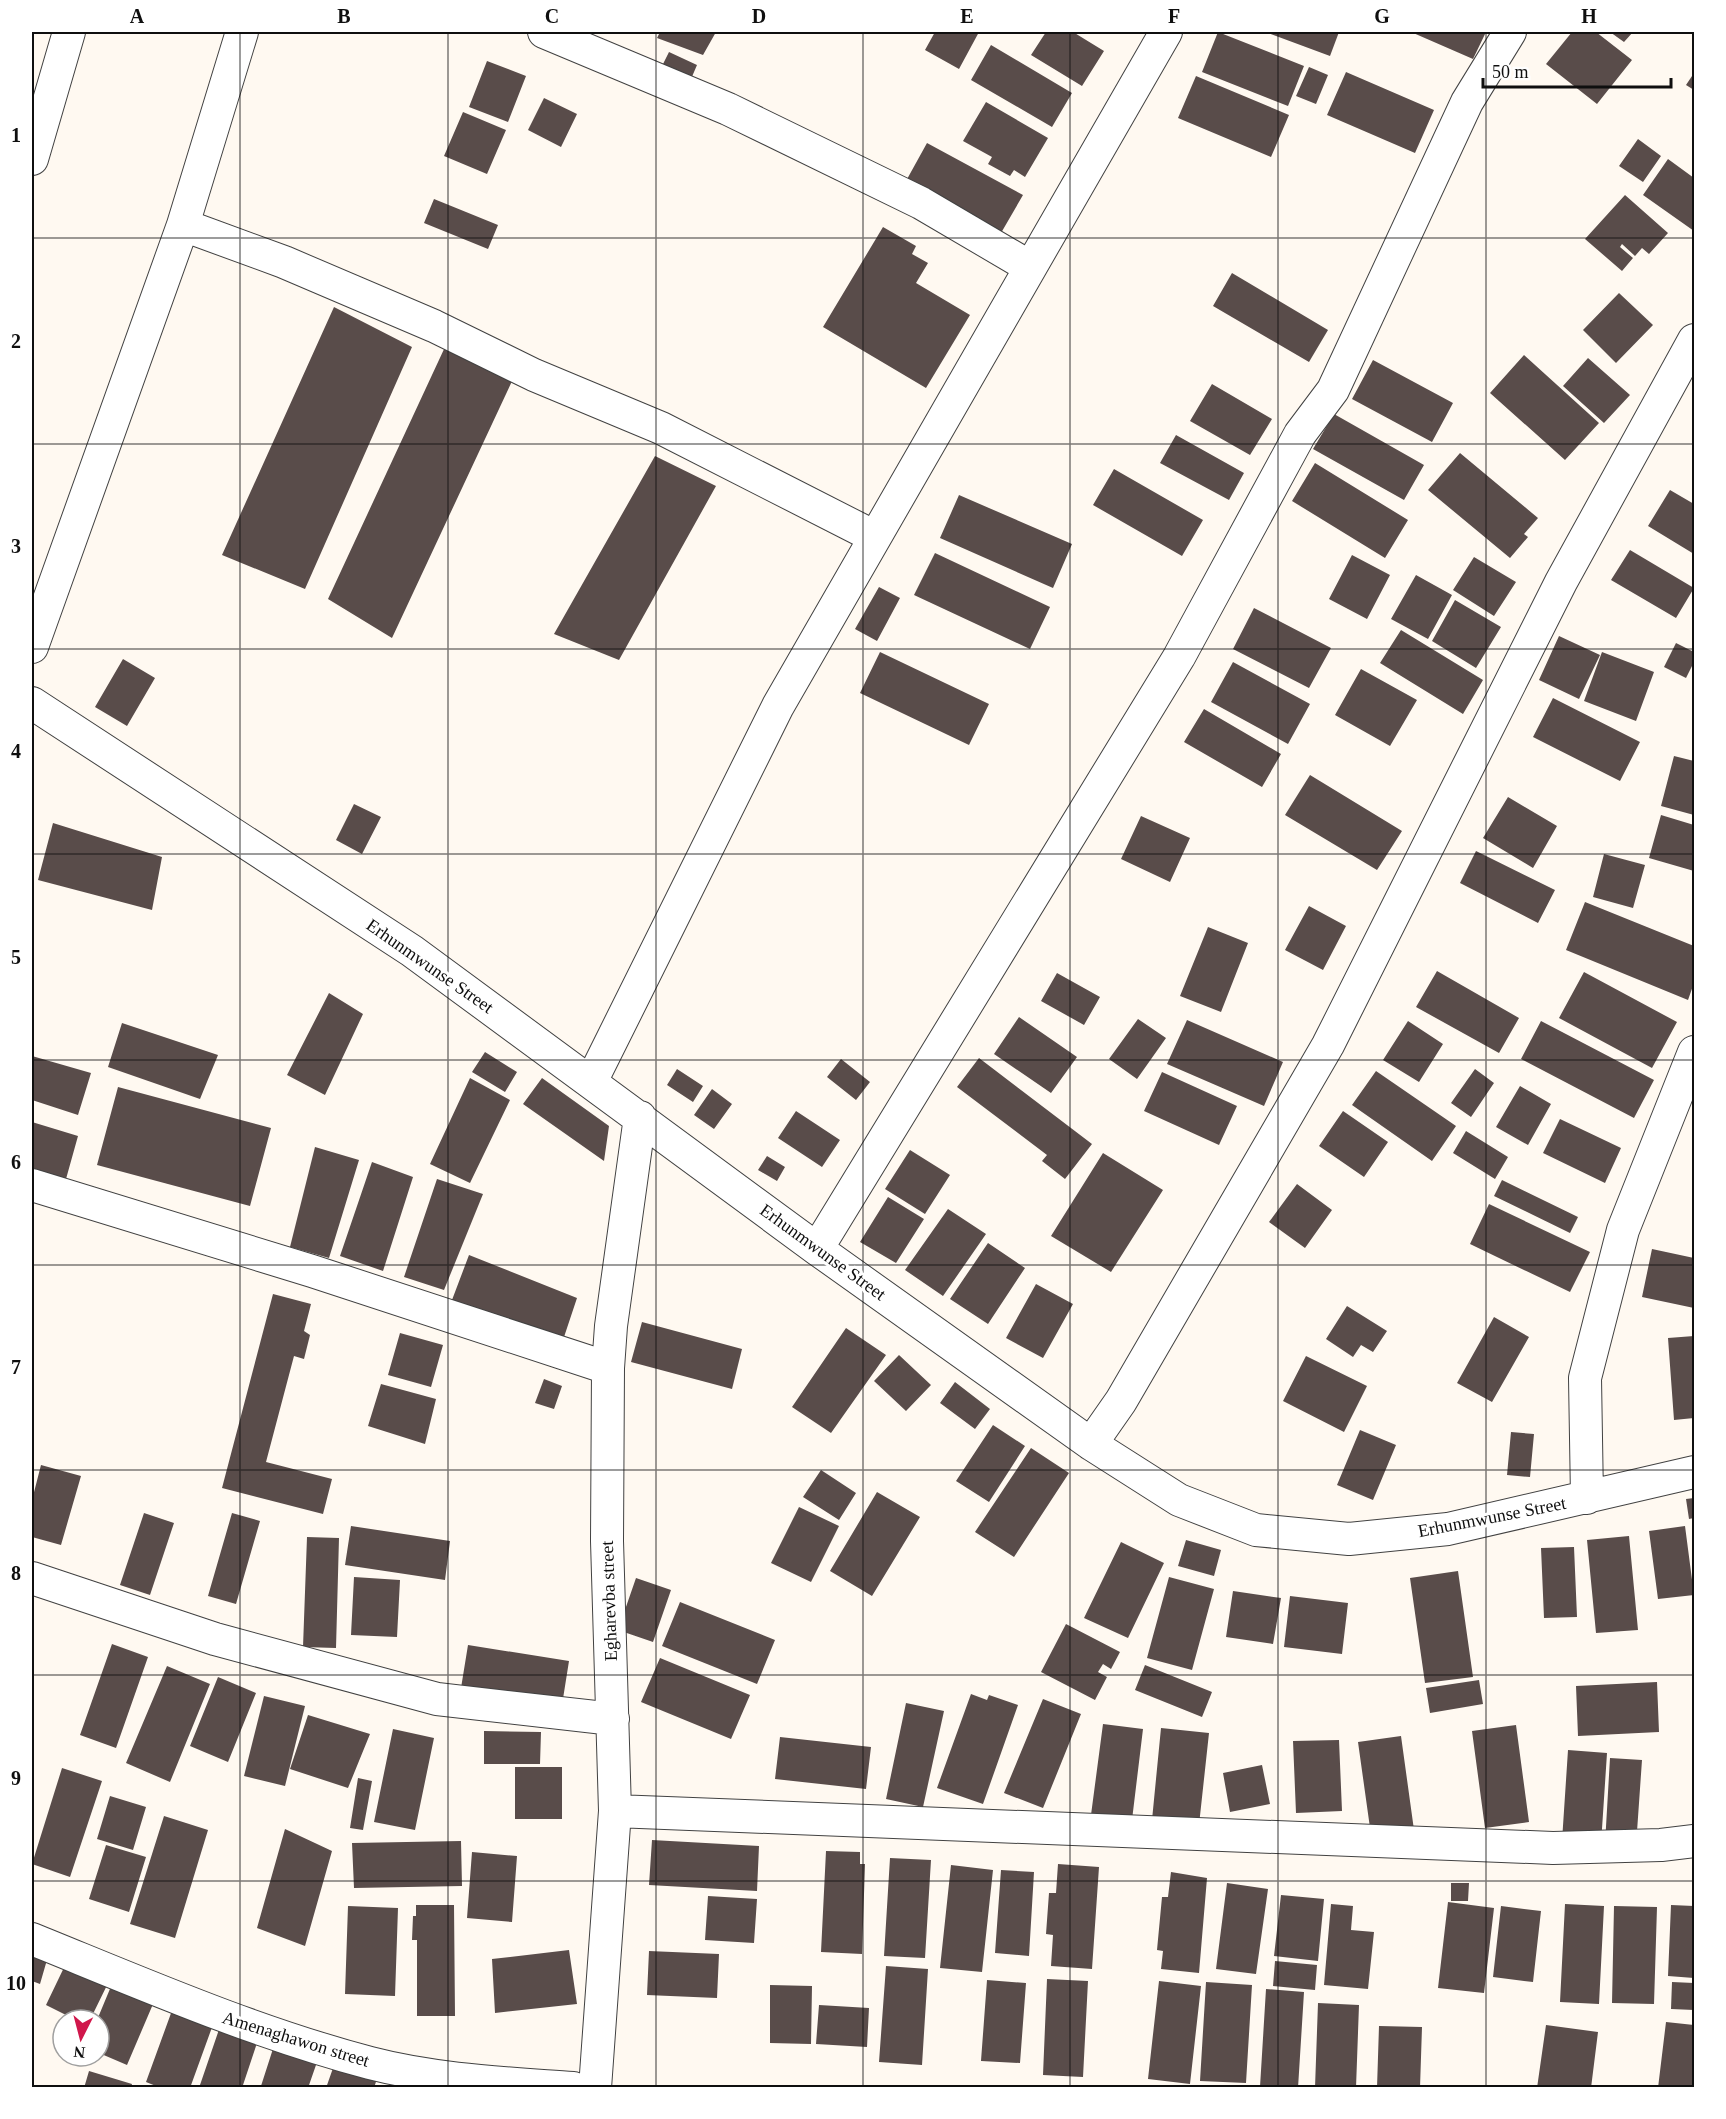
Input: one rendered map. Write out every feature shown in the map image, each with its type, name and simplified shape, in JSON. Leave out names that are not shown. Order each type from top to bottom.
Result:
[{"type":"street","points":[[32,159],[69,32]]},
{"type":"street","points":[[32,647],[183,225],[242,32]]},
{"type":"street","points":[[544,32],[749,119],[921,203],[1030,267]]},
{"type":"street","points":[[591,1082],[778,706],[1166,32]]},
{"type":"street","points":[[817,1249],[1179,657],[1299,434],[1333,390],[1467,102],[1510,32]]},
{"type":"street","points":[[183,225],[284,262],[402,312],[534,375],[661,428],[875,537]]},
{"type":"street","points":[[1090,1444],[1121,1401],[1328,1045],[1561,582],[1695,340]]},
{"type":"street","name":"Erhunmwunse Street","points":[[32,704],[412,951],[817,1249],[1090,1444],[1179,1500],[1256,1530],[1349,1539],[1448,1529],[1695,1472]]},
{"type":"street","points":[[1587,1498],[1585,1378],[1623,1230],[1695,1052]]},
{"type":"street","name":"Egharevba street","points":[[595,2088],[615,1811],[607,1541],[608,1368],[611,1326],[640,1117]]},
{"type":"street","points":[[32,1185],[312,1271],[608,1368]]},
{"type":"street","points":[[32,1578],[215,1639],[437,1699],[613,1719]]},
{"type":"street","points":[[615,1811],[1553,1848],[1660,1845],[1695,1841]]},
{"type":"street","name":"Amenaghawon street","points":[[32,1939],[369,2075],[573,2088]]},
{"type":"building","points":[[660,32],[716,32],[703,55],[657,38]]},
{"type":"building","points":[[935,32],[979,32],[959,69],[925,50]]},
{"type":"building","points":[[1046,32],[1073,32],[1104,51],[1082,86],[1031,55]]},
{"type":"building","points":[[1218,32],[1304,66],[1288,106],[1202,72]]},
{"type":"building","points":[[1265,32],[1339,32],[1330,56]]},
{"type":"building","points":[[1411,32],[1486,32],[1473,59]]},
{"type":"building","points":[[1572,32],[1596,32],[1632,60],[1597,104],[1546,64]]},
{"type":"building","points":[[1610,32],[1633,32],[1624,42]]},
{"type":"building","points":[[991,45],[1072,93],[1052,127],[971,80]]},
{"type":"building","points":[[669,52],[697,65],[691,79],[662,66]]},
{"type":"building","points":[[487,61],[526,76],[508,122],[469,107]]},
{"type":"building","points":[[1309,67],[1328,75],[1316,104],[1296,96]]},
{"type":"building","points":[[1346,72],[1434,110],[1415,153],[1327,115]]},
{"type":"building","points":[[1694,73],[1694,90],[1686,85]]},
{"type":"building","points":[[1196,76],[1289,115],[1271,157],[1178,118]]},
{"type":"building","points":[[544,98],[577,114],[561,147],[528,130]]},
{"type":"building","points":[[986,102],[1048,138],[1025,177],[1014,170],[1010,176],[988,164],[992,157],[963,141]]},
{"type":"building","points":[[463,112],[506,130],[487,174],[444,156]]},
{"type":"building","points":[[1638,139],[1661,156],[1643,182],[1619,166]]},
{"type":"building","points":[[927,143],[1023,195],[1001,233],[906,181]]},
{"type":"building","points":[[1668,159],[1694,178],[1694,231],[1643,195]]},
{"type":"building","points":[[1625,195],[1668,233],[1649,254],[1642,248],[1635,256],[1622,244],[1620,247],[1633,258],[1622,271],[1585,239]]},
{"type":"building","points":[[434,199],[498,225],[488,249],[424,223]]},
{"type":"building","points":[[883,227],[916,246],[912,254],[928,263],[916,283],[970,315],[926,388],[823,327]]},
{"type":"building","points":[[1232,273],[1328,330],[1309,362],[1213,306]]},
{"type":"building","points":[[1619,293],[1653,325],[1616,363],[1583,330]]},
{"type":"building","points":[[334,307],[412,347],[305,589],[222,555]]},
{"type":"building","points":[[445,347],[513,379],[392,638],[328,599]]},
{"type":"building","points":[[1524,355],[1599,423],[1565,460],[1490,393]]},
{"type":"building","points":[[1588,358],[1630,395],[1604,423],[1563,386]]},
{"type":"building","points":[[1373,360],[1453,403],[1432,442],[1352,399]]},
{"type":"building","points":[[1212,384],[1272,419],[1250,455],[1190,421]]},
{"type":"building","points":[[1334,414],[1424,465],[1404,500],[1313,449]]},
{"type":"building","points":[[1176,435],[1244,473],[1229,500],[1160,463]]},
{"type":"building","points":[[1460,453],[1538,518],[1524,534],[1528,537],[1510,558],[1428,490]]},
{"type":"building","points":[[655,456],[716,486],[619,660],[554,634]]},
{"type":"building","points":[[1315,463],[1408,520],[1385,558],[1292,501]]},
{"type":"building","points":[[1114,469],[1203,520],[1182,556],[1093,505]]},
{"type":"building","points":[[1670,490],[1694,504],[1694,554],[1648,526]]},
{"type":"building","points":[[959,495],[1072,544],[1053,588],[940,538]]},
{"type":"building","points":[[1630,550],[1694,588],[1676,618],[1611,580]]},
{"type":"building","points":[[935,553],[1050,607],[1030,649],[914,595]]},
{"type":"building","points":[[1352,555],[1390,575],[1367,619],[1329,599]]},
{"type":"building","points":[[1474,557],[1516,582],[1494,616],[1453,590]]},
{"type":"building","points":[[1416,575],[1452,595],[1428,639],[1391,619]]},
{"type":"building","points":[[879,587],[900,598],[877,641],[855,629]]},
{"type":"building","points":[[1455,600],[1501,627],[1476,668],[1432,641]]},
{"type":"building","points":[[1254,608],[1331,648],[1309,688],[1233,649]]},
{"type":"building","points":[[1401,630],[1483,680],[1463,714],[1380,663]]},
{"type":"building","points":[[1559,636],[1600,655],[1579,699],[1539,680]]},
{"type":"building","points":[[1676,643],[1694,652],[1694,662],[1686,678],[1664,667]]},
{"type":"building","points":[[880,652],[989,704],[969,745],[860,693]]},
{"type":"building","points":[[1602,652],[1654,672],[1636,721],[1584,701]]},
{"type":"building","points":[[123,659],[155,678],[127,726],[95,707]]},
{"type":"building","points":[[1233,662],[1310,704],[1288,744],[1211,702]]},
{"type":"building","points":[[1361,669],[1417,700],[1390,746],[1335,715]]},
{"type":"building","points":[[1553,698],[1640,742],[1620,781],[1533,737]]},
{"type":"building","points":[[1204,709],[1281,754],[1262,787],[1184,742]]},
{"type":"building","points":[[1674,756],[1694,761],[1694,815],[1661,806]]},
{"type":"building","points":[[1310,775],[1402,831],[1377,870],[1285,815]]},
{"type":"building","points":[[1508,797],[1557,826],[1533,868],[1483,838]]},
{"type":"building","points":[[354,804],[381,817],[362,854],[336,840]]},
{"type":"building","points":[[1661,815],[1694,825],[1694,871],[1649,858]]},
{"type":"building","points":[[1141,816],[1190,838],[1170,882],[1121,859]]},
{"type":"building","points":[[53,823],[162,857],[152,910],[38,880]]},
{"type":"building","points":[[1476,851],[1555,890],[1538,923],[1460,883]]},
{"type":"building","points":[[1604,854],[1645,865],[1633,908],[1593,897]]},
{"type":"building","points":[[1585,902],[1694,946],[1694,983],[1688,1000],[1566,950]]},
{"type":"building","points":[[1309,906],[1346,926],[1323,970],[1285,950]]},
{"type":"building","points":[[1208,927],[1248,943],[1221,1012],[1180,996]]},
{"type":"building","points":[[1437,971],[1519,1018],[1499,1053],[1416,1007]]},
{"type":"building","points":[[1584,972],[1677,1022],[1652,1068],[1559,1018]]},
{"type":"building","points":[[1057,973],[1100,997],[1084,1025],[1041,1001]]},
{"type":"building","points":[[329,993],[363,1014],[325,1095],[287,1075]]},
{"type":"building","points":[[1019,1017],[1077,1057],[1051,1093],[994,1054]]},
{"type":"building","points":[[1138,1019],[1166,1038],[1137,1079],[1109,1059]]},
{"type":"building","points":[[1187,1020],[1283,1062],[1264,1106],[1167,1064]]},
{"type":"building","points":[[1408,1021],[1443,1044],[1419,1082],[1383,1060]]},
{"type":"building","points":[[1541,1021],[1654,1080],[1634,1118],[1521,1059]]},
{"type":"building","points":[[122,1023],[218,1055],[200,1099],[108,1067]]},
{"type":"building","points":[[485,1052],[517,1072],[505,1092],[472,1072]]},
{"type":"building","points":[[32,1056],[91,1073],[78,1115],[32,1100]]},
{"type":"building","points":[[979,1058],[1092,1144],[1065,1179],[1042,1161],[1047,1155],[957,1087]]},
{"type":"building","points":[[841,1059],[870,1082],[856,1100],[827,1077]]},
{"type":"building","points":[[677,1069],[703,1086],[693,1102],[667,1085]]},
{"type":"building","points":[[1475,1069],[1494,1083],[1471,1117],[1451,1103]]},
{"type":"building","points":[[1376,1071],[1456,1126],[1432,1161],[1352,1105]]},
{"type":"building","points":[[1162,1072],[1237,1106],[1219,1145],[1144,1111]]},
{"type":"building","points":[[470,1078],[510,1100],[470,1183],[430,1164]]},
{"type":"building","points":[[542,1078],[609,1126],[604,1161],[523,1104]]},
{"type":"building","points":[[1520,1086],[1551,1104],[1528,1145],[1496,1127]]},
{"type":"building","points":[[118,1087],[271,1128],[250,1206],[97,1165]]},
{"type":"building","points":[[712,1089],[732,1104],[714,1129],[694,1115]]},
{"type":"building","points":[[796,1111],[840,1140],[822,1167],[778,1138]]},
{"type":"building","points":[[1343,1111],[1388,1142],[1364,1177],[1319,1146]]},
{"type":"building","points":[[1560,1119],[1621,1148],[1605,1183],[1543,1153]]},
{"type":"building","points":[[32,1122],[78,1136],[66,1179],[32,1168]]},
{"type":"building","points":[[1466,1131],[1508,1157],[1495,1179],[1453,1153]]},
{"type":"building","points":[[315,1147],[359,1160],[329,1258],[290,1247]]},
{"type":"building","points":[[910,1150],[950,1175],[925,1214],[885,1189]]},
{"type":"building","points":[[1103,1153],[1163,1190],[1111,1272],[1051,1236]]},
{"type":"building","points":[[767,1156],[785,1167],[777,1181],[758,1170]]},
{"type":"building","points":[[372,1162],[413,1177],[383,1271],[340,1256]]},
{"type":"building","points":[[437,1179],[483,1194],[444,1290],[404,1277]]},
{"type":"building","points":[[1502,1180],[1578,1217],[1570,1233],[1494,1196]]},
{"type":"building","points":[[1297,1184],[1332,1210],[1305,1248],[1269,1222]]},
{"type":"building","points":[[888,1197],[924,1219],[896,1263],[860,1242]]},
{"type":"building","points":[[1489,1204],[1590,1252],[1570,1292],[1470,1244]]},
{"type":"building","points":[[948,1209],[986,1234],[943,1296],[905,1270]]},
{"type":"building","points":[[988,1243],[1025,1268],[988,1324],[950,1299]]},
{"type":"building","points":[[1652,1249],[1694,1258],[1694,1308],[1642,1297]]},
{"type":"building","points":[[469,1255],[577,1298],[564,1337],[452,1300]]},
{"type":"building","points":[[1036,1284],[1073,1304],[1043,1358],[1006,1338]]},
{"type":"building","points":[[273,1294],[311,1304],[304,1331],[310,1335],[304,1359],[294,1356],[266,1462],[332,1479],[323,1514],[222,1488]]},
{"type":"building","points":[[1347,1306],[1387,1331],[1373,1352],[1361,1345],[1353,1357],[1326,1339]]},
{"type":"building","points":[[1494,1317],[1529,1337],[1492,1402],[1457,1383]]},
{"type":"building","points":[[642,1322],[742,1349],[732,1389],[631,1362]]},
{"type":"building","points":[[846,1328],[886,1355],[831,1433],[792,1407]]},
{"type":"building","points":[[400,1333],[443,1345],[431,1387],[388,1375]]},
{"type":"building","points":[[1694,1336],[1694,1418],[1674,1420],[1668,1338]]},
{"type":"building","points":[[899,1355],[931,1385],[906,1411],[874,1381]]},
{"type":"building","points":[[1306,1356],[1367,1386],[1344,1432],[1283,1401]]},
{"type":"building","points":[[544,1379],[562,1386],[554,1409],[535,1403]]},
{"type":"building","points":[[955,1382],[990,1409],[975,1429],[940,1403]]},
{"type":"building","points":[[381,1384],[436,1399],[425,1444],[368,1426]]},
{"type":"building","points":[[993,1425],[1025,1446],[989,1502],[956,1481]]},
{"type":"building","points":[[1360,1430],[1396,1445],[1373,1500],[1337,1485]]},
{"type":"building","points":[[1511,1432],[1534,1434],[1530,1477],[1507,1475]]},
{"type":"building","points":[[1031,1448],[1069,1473],[1014,1557],[975,1532]]},
{"type":"building","points":[[41,1465],[81,1476],[61,1545],[32,1537],[32,1500]]},
{"type":"building","points":[[821,1470],[856,1493],[839,1520],[803,1497]]},
{"type":"building","points":[[877,1492],[920,1517],[872,1596],[830,1571]]},
{"type":"building","points":[[1694,1498],[1694,1518],[1689,1519],[1686,1499]]},
{"type":"building","points":[[799,1507],[839,1526],[811,1582],[771,1563]]},
{"type":"building","points":[[144,1513],[174,1523],[150,1595],[120,1585]]},
{"type":"building","points":[[232,1513],[260,1521],[236,1604],[208,1596]]},
{"type":"building","points":[[351,1526],[450,1541],[445,1580],[345,1565]]},
{"type":"building","points":[[1685,1526],[1694,1595],[1658,1599],[1649,1531]]},
{"type":"building","points":[[1629,1536],[1638,1630],[1596,1633],[1587,1540]]},
{"type":"building","points":[[307,1537],[339,1538],[336,1648],[303,1647]]},
{"type":"building","points":[[1186,1540],[1221,1550],[1214,1576],[1178,1566]]},
{"type":"building","points":[[1121,1542],[1164,1563],[1128,1638],[1084,1618]]},
{"type":"building","points":[[1574,1547],[1577,1617],[1544,1618],[1541,1548]]},
{"type":"building","points":[[1458,1571],[1473,1677],[1425,1683],[1410,1578]]},
{"type":"building","points":[[354,1577],[400,1580],[397,1637],[351,1635]]},
{"type":"building","points":[[1169,1577],[1214,1589],[1192,1670],[1147,1658]]},
{"type":"building","points":[[636,1578],[671,1590],[653,1642],[618,1630]]},
{"type":"building","points":[[1233,1591],[1281,1598],[1273,1644],[1226,1637]]},
{"type":"building","points":[[1290,1596],[1348,1603],[1342,1654],[1284,1647]]},
{"type":"building","points":[[680,1602],[775,1640],[757,1684],[662,1646]]},
{"type":"building","points":[[1066,1624],[1120,1652],[1111,1669],[1103,1664],[1098,1672],[1107,1677],[1095,1700],[1041,1672]]},
{"type":"building","points":[[112,1644],[148,1657],[116,1748],[80,1735]]},
{"type":"building","points":[[468,1645],[569,1661],[562,1705],[461,1688]]},
{"type":"building","points":[[660,1658],[750,1695],[731,1739],[641,1702]]},
{"type":"building","points":[[1145,1665],[1212,1692],[1202,1717],[1135,1690]]},
{"type":"building","points":[[167,1666],[210,1684],[170,1782],[126,1763]]},
{"type":"building","points":[[218,1677],[256,1693],[228,1762],[190,1746]]},
{"type":"building","points":[[1479,1680],[1483,1704],[1430,1713],[1426,1688]]},
{"type":"building","points":[[1657,1682],[1659,1732],[1578,1736],[1576,1686]]},
{"type":"building","points":[[971,1694],[987,1700],[989,1695],[1018,1705],[983,1804],[937,1788]]},
{"type":"building","points":[[264,1696],[305,1706],[285,1786],[244,1776]]},
{"type":"building","points":[[1043,1699],[1081,1714],[1043,1808],[1004,1793]]},
{"type":"building","points":[[906,1703],[944,1711],[923,1807],[886,1799]]},
{"type":"building","points":[[308,1715],[370,1734],[348,1788],[290,1769]]},
{"type":"building","points":[[1103,1724],[1143,1729],[1132,1820],[1091,1815]]},
{"type":"building","points":[[1516,1725],[1529,1822],[1485,1828],[1472,1731]]},
{"type":"building","points":[[1161,1728],[1209,1733],[1199,1825],[1152,1820]]},
{"type":"building","points":[[393,1729],[434,1738],[415,1830],[374,1822]]},
{"type":"building","points":[[484,1731],[541,1732],[540,1764],[484,1764]]},
{"type":"building","points":[[1401,1736],[1414,1830],[1371,1835],[1358,1742]]},
{"type":"building","points":[[780,1737],[871,1747],[866,1789],[775,1779]]},
{"type":"building","points":[[1339,1740],[1342,1811],[1296,1813],[1293,1741]]},
{"type":"building","points":[[1568,1750],[1607,1753],[1601,1844],[1562,1841]]},
{"type":"building","points":[[1610,1758],[1642,1760],[1636,1846],[1605,1844]]},
{"type":"building","points":[[1262,1765],[1270,1804],[1230,1812],[1223,1773]]},
{"type":"building","points":[[515,1767],[562,1767],[562,1819],[515,1819]]},
{"type":"building","points":[[62,1768],[102,1781],[70,1877],[32,1864]]},
{"type":"building","points":[[358,1778],[372,1781],[363,1830],[350,1828]]},
{"type":"building","points":[[110,1796],[146,1807],[133,1850],[97,1839]]},
{"type":"building","points":[[164,1816],[208,1830],[175,1938],[130,1924]]},
{"type":"building","points":[[285,1829],[332,1851],[305,1946],[257,1928]]},
{"type":"building","points":[[652,1840],[759,1846],[757,1891],[649,1885]]},
{"type":"building","points":[[461,1841],[462,1886],[354,1888],[352,1843]]},
{"type":"building","points":[[106,1845],[146,1857],[129,1912],[89,1899]]},
{"type":"building","points":[[826,1851],[860,1852],[860,1864],[865,1864],[862,1954],[821,1952]]},
{"type":"building","points":[[472,1852],[517,1856],[512,1922],[467,1918]]},
{"type":"building","points":[[890,1858],[931,1860],[925,1958],[884,1956]]},
{"type":"building","points":[[1058,1864],[1099,1867],[1092,1969],[1051,1966],[1053,1935],[1046,1934],[1049,1893],[1056,1893]]},
{"type":"building","points":[[951,1865],[993,1870],[982,1972],[940,1968]]},
{"type":"building","points":[[1001,1870],[1034,1872],[1029,1956],[995,1953]]},
{"type":"building","points":[[1171,1872],[1207,1878],[1199,1973],[1161,1969],[1163,1951],[1157,1950],[1162,1897],[1168,1897]]},
{"type":"building","points":[[1227,1883],[1268,1889],[1256,1974],[1216,1969]]},
{"type":"building","points":[[1451,1883],[1469,1883],[1468,1901],[1451,1901]]},
{"type":"building","points":[[1281,1895],[1324,1899],[1318,1961],[1274,1956]]},
{"type":"building","points":[[708,1896],[757,1899],[754,1943],[705,1940]]},
{"type":"building","points":[[1448,1902],[1494,1908],[1484,1993],[1438,1988]]},
{"type":"building","points":[[1331,1904],[1353,1906],[1351,1930],[1374,1932],[1368,1989],[1324,1985]]},
{"type":"building","points":[[1565,1904],[1604,1906],[1599,2004],[1560,2002]]},
{"type":"building","points":[[416,1905],[454,1905],[455,2016],[417,2016],[417,1940],[412,1940]]},
{"type":"building","points":[[1671,1905],[1694,1906],[1694,1978],[1668,1976]]},
{"type":"building","points":[[348,1906],[398,1908],[395,1996],[345,1994]]},
{"type":"building","points":[[1501,1906],[1541,1911],[1533,1982],[1493,1977]]},
{"type":"building","points":[[1614,1906],[1657,1907],[1654,2004],[1612,2003]]},
{"type":"building","points":[[32,1940],[51,1946],[40,1984],[32,1981]]},
{"type":"building","points":[[569,1950],[577,2004],[495,2013],[492,1959]]},
{"type":"building","points":[[649,1951],[719,1954],[717,1998],[647,1995]]},
{"type":"building","points":[[70,1955],[112,1975],[96,2008],[52,2008],[46,2005]]},
{"type":"building","points":[[1275,1961],[1317,1965],[1315,1990],[1273,1986]]},
{"type":"building","points":[[886,1966],[928,1969],[922,2065],[879,2062]]},
{"type":"building","points":[[117,1972],[159,1990],[127,2065],[111,2058],[111,2008],[102,2008]]},
{"type":"building","points":[[1047,1979],[1088,1981],[1083,2077],[1043,2075]]},
{"type":"building","points":[[987,1980],[1026,1983],[1020,2063],[981,2061]]},
{"type":"building","points":[[1159,1981],[1201,1986],[1190,2084],[1148,2079]]},
{"type":"building","points":[[1206,1982],[1252,1985],[1246,2083],[1200,2081]]},
{"type":"building","points":[[1672,1982],[1694,1983],[1694,2010],[1671,2009]]},
{"type":"building","points":[[770,1985],[812,1986],[811,2044],[770,2043]]},
{"type":"building","points":[[1266,1989],[1304,1992],[1298,2088],[1260,2087]]},
{"type":"building","points":[[178,1994],[219,2008],[190,2088],[161,2088],[146,2082]]},
{"type":"building","points":[[1318,2003],[1359,2005],[1356,2088],[1315,2088]]},
{"type":"building","points":[[819,2005],[869,2008],[867,2047],[816,2044]]},
{"type":"building","points":[[225,2012],[263,2025],[242,2088],[207,2088],[200,2085]]},
{"type":"building","points":[[1666,2022],[1694,2025],[1694,2088],[1658,2088]]},
{"type":"building","points":[[1546,2025],[1598,2032],[1591,2088],[1537,2088]]},
{"type":"building","points":[[1379,2026],[1422,2027],[1420,2088],[1377,2088]]},
{"type":"building","points":[[280,2027],[324,2042],[308,2088],[261,2086]]},
{"type":"building","points":[[339,2051],[381,2066],[374,2088],[326,2088]]},
{"type":"building","points":[[89,2071],[132,2084],[131,2088],[84,2088]]}]
